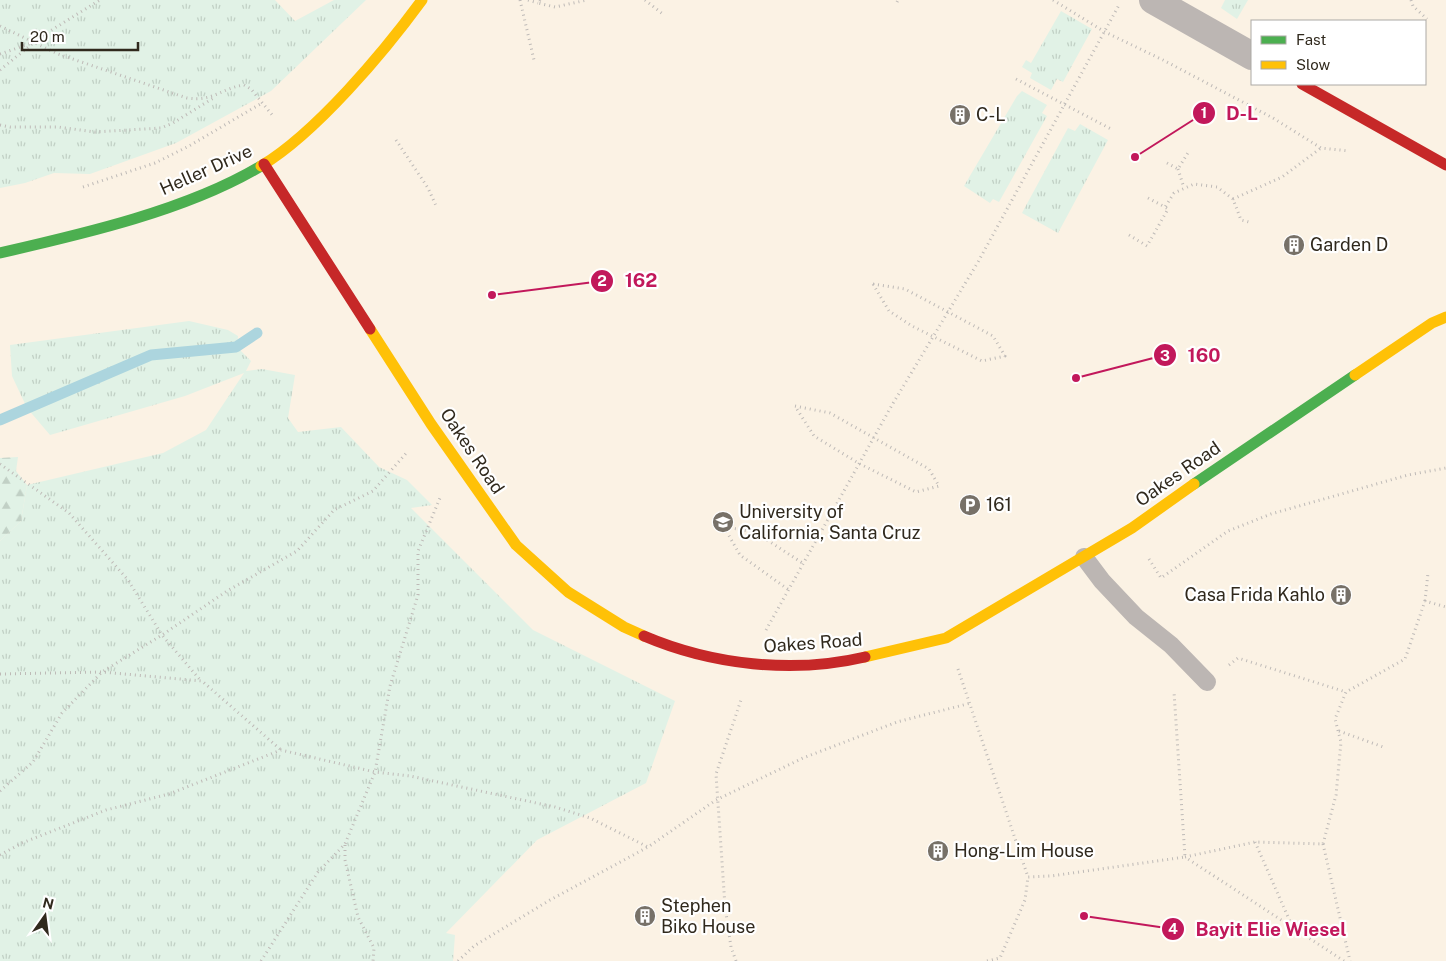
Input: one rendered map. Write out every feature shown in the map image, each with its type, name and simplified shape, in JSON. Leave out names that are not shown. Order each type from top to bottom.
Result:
[{"type":"street","name":"Heller Drive","points":[[0,253],[55,240],[167,208],[236,180],[264,164],[294,142],[355,82],[397,36],[422,0]]},
{"type":"street","points":[[1153,0],[1251,55]]},
{"type":"street","points":[[1304,85],[1446,165]]},
{"type":"street","name":"Oakes Road","points":[[264,164],[431,424],[516,545],[541,570],[568,592],[624,628],[654,640],[728,660],[753,664],[796,665],[844,662],[946,638],[1132,528],[1241,451],[1424,328],[1446,317]]},
{"type":"lane","points":[[1084,557],[1136,617],[1171,645],[1207,682]]},
{"type":"path","points":[[0,70],[35,42],[100,0]]},
{"type":"path","points":[[520,0],[534,60]]},
{"type":"path","points":[[528,0],[539,1],[555,7],[587,0]]},
{"type":"path","points":[[645,0],[664,15]]},
{"type":"path","points":[[1053,0],[1105,32],[1163,60],[1273,118],[1321,148],[1345,152],[1369,146],[1391,134]]},
{"type":"path","points":[[762,636],[932,337],[978,262],[1122,0]]},
{"type":"path","points":[[1411,0],[1413,6],[1427,19]]},
{"type":"path","points":[[0,26],[58,54],[187,98],[198,100],[220,94],[244,84],[251,89],[275,118]]},
{"type":"path","points":[[0,54],[35,42]]},
{"type":"path","points":[[1016,79],[1114,130]]},
{"type":"path","points":[[0,125],[10,127],[58,127],[95,132],[161,128],[173,124],[220,94]]},
{"type":"path","points":[[83,187],[155,163],[189,146],[262,103]]},
{"type":"path","points":[[396,140],[428,188],[438,208]]},
{"type":"path","points":[[1233,199],[1282,177],[1321,148]]},
{"type":"path","points":[[1178,169],[1189,151]]},
{"type":"path","points":[[1167,163],[1178,169],[1184,188]]},
{"type":"path","points":[[1165,207],[1174,193],[1194,184],[1217,188],[1233,199],[1240,220],[1249,222]]},
{"type":"path","points":[[1128,235],[1147,246],[1168,209],[1148,198]]},
{"type":"path","points":[[872,284],[905,289],[947,314],[993,336],[1005,356],[982,360],[932,337],[889,311],[872,284]]},
{"type":"path","points":[[795,406],[830,414],[929,470],[940,486],[916,492],[860,464],[814,436],[795,406]]},
{"type":"path","points":[[0,792],[33,762],[62,713],[102,672],[162,636],[227,591],[297,552],[334,510],[373,491],[431,424]]},
{"type":"path","points":[[0,464],[68,513],[128,580],[162,636],[202,681],[282,750],[375,772],[410,776],[555,807],[590,818],[648,847]]},
{"type":"path","points":[[1146,554],[1161,578],[1228,531],[1271,514],[1399,478],[1446,468]]},
{"type":"path","points":[[261,961],[318,872],[344,844],[375,772],[390,686],[418,595],[418,551],[437,501],[463,472]]},
{"type":"path","points":[[789,590],[740,556],[724,527],[754,532],[804,564]]},
{"type":"path","points":[[1350,961],[1323,844],[1336,795],[1341,742],[1335,719],[1346,692],[1405,659],[1426,601],[1428,573]]},
{"type":"path","points":[[1426,601],[1446,607]]},
{"type":"path","points":[[946,638],[971,703],[1028,876],[1025,900],[1001,959],[987,961]]},
{"type":"path","points":[[1171,645],[1185,857]]},
{"type":"path","points":[[1207,682],[1238,658],[1346,692]]},
{"type":"path","points":[[0,674],[102,672],[202,681]]},
{"type":"path","points":[[736,961],[731,947],[725,906],[716,800],[716,774],[745,689]]},
{"type":"path","points":[[458,961],[474,946],[541,905],[648,847],[716,800],[803,758],[880,729],[971,703]]},
{"type":"path","points":[[1338,731],[1386,748]]},
{"type":"path","points":[[0,856],[22,843],[106,810],[169,794],[282,750]]},
{"type":"path","points":[[1028,876],[1051,876],[1185,857],[1254,842],[1323,844]]},
{"type":"path","points":[[1254,842],[1292,926]]},
{"type":"path","points":[[344,844],[345,860],[358,917],[374,948],[373,961]]},
{"type":"path","points":[[1185,857],[1344,961]]},
{"type":"shaded area","name":"University of California, Santa Cruz","points":[[0,0],[1446,0],[1446,961],[0,961]]},
{"type":"green space","points":[[0,0],[275,0],[295,21],[334,0],[366,0],[271,91],[176,143],[90,174],[54,173],[25,183],[0,188]]},
{"type":"green space","points":[[1225,0],[1248,0],[1237,19],[1221,8]]},
{"type":"green space","points":[[1061,11],[1092,29],[1063,82],[1057,79],[1051,90],[1030,78],[1032,73],[1022,67],[1026,60],[1031,63]]},
{"type":"green space","points":[[1022,91],[1047,105],[1042,113],[1047,116],[999,202],[993,199],[990,203],[964,186],[1017,96]]},
{"type":"green space","points":[[1080,124],[1108,140],[1058,233],[1022,213],[1068,128],[1075,131]]},
{"type":"green space","points":[[189,321],[228,330],[238,336],[237,347],[251,361],[246,371],[262,369],[295,375],[288,418],[298,432],[341,427],[379,467],[407,480],[432,505],[411,508],[533,630],[675,701],[646,783],[537,840],[446,933],[455,935],[453,961],[0,961],[0,541],[21,521],[27,485],[163,453],[206,430],[244,373],[185,396],[50,435],[27,408],[12,376],[10,345]]},
{"type":"green space","points":[[18,457],[16,471],[27,485],[21,521],[0,541],[0,458]]},
{"type":"waterway","points":[[0,420],[151,355],[236,347],[257,333]]},
{"type":"traffic: fast","points":[[0,253],[100,229],[168,208],[232,182],[261,166]]},
{"type":"traffic: fast","points":[[1194,484],[1355,375]]},
{"type":"traffic: slow","points":[[261,166],[282,152],[326,113],[369,67],[422,0]]},
{"type":"traffic: slow","points":[[1355,375],[1432,323],[1446,317]]},
{"type":"traffic: slow","points":[[370,329],[431,424],[516,545],[568,592],[624,627],[644,636]]},
{"type":"traffic: slow","points":[[865,657],[946,638],[1132,528],[1194,484]]},
{"type":"traffic: jam","points":[[1304,85],[1446,165]]},
{"type":"traffic: jam","points":[[264,164],[370,329]]},
{"type":"traffic: jam","points":[[644,636],[697,654],[753,664],[810,665],[865,657]]},
{"type":"place","name":"C-L","points":[[960,115]]},
{"type":"place","name":"D-L","points":[[1135,157]]},
{"type":"place","name":"Garden D","points":[[1294,245]]},
{"type":"place","name":"162","points":[[492,295]]},
{"type":"place","name":"160","points":[[1076,378]]},
{"type":"place","name":"161","points":[[970,505]]},
{"type":"place","name":"University of California, Santa Cruz","points":[[723,522]]},
{"type":"place","name":"Casa Frida Kahlo","points":[[1341,595]]},
{"type":"place","name":"Hong-Lim House","points":[[938,851]]},
{"type":"place","name":"Stephen Biko House","points":[[645,916]]},
{"type":"place","name":"Bayit Elie Wiesel","points":[[1084,916]]}]
